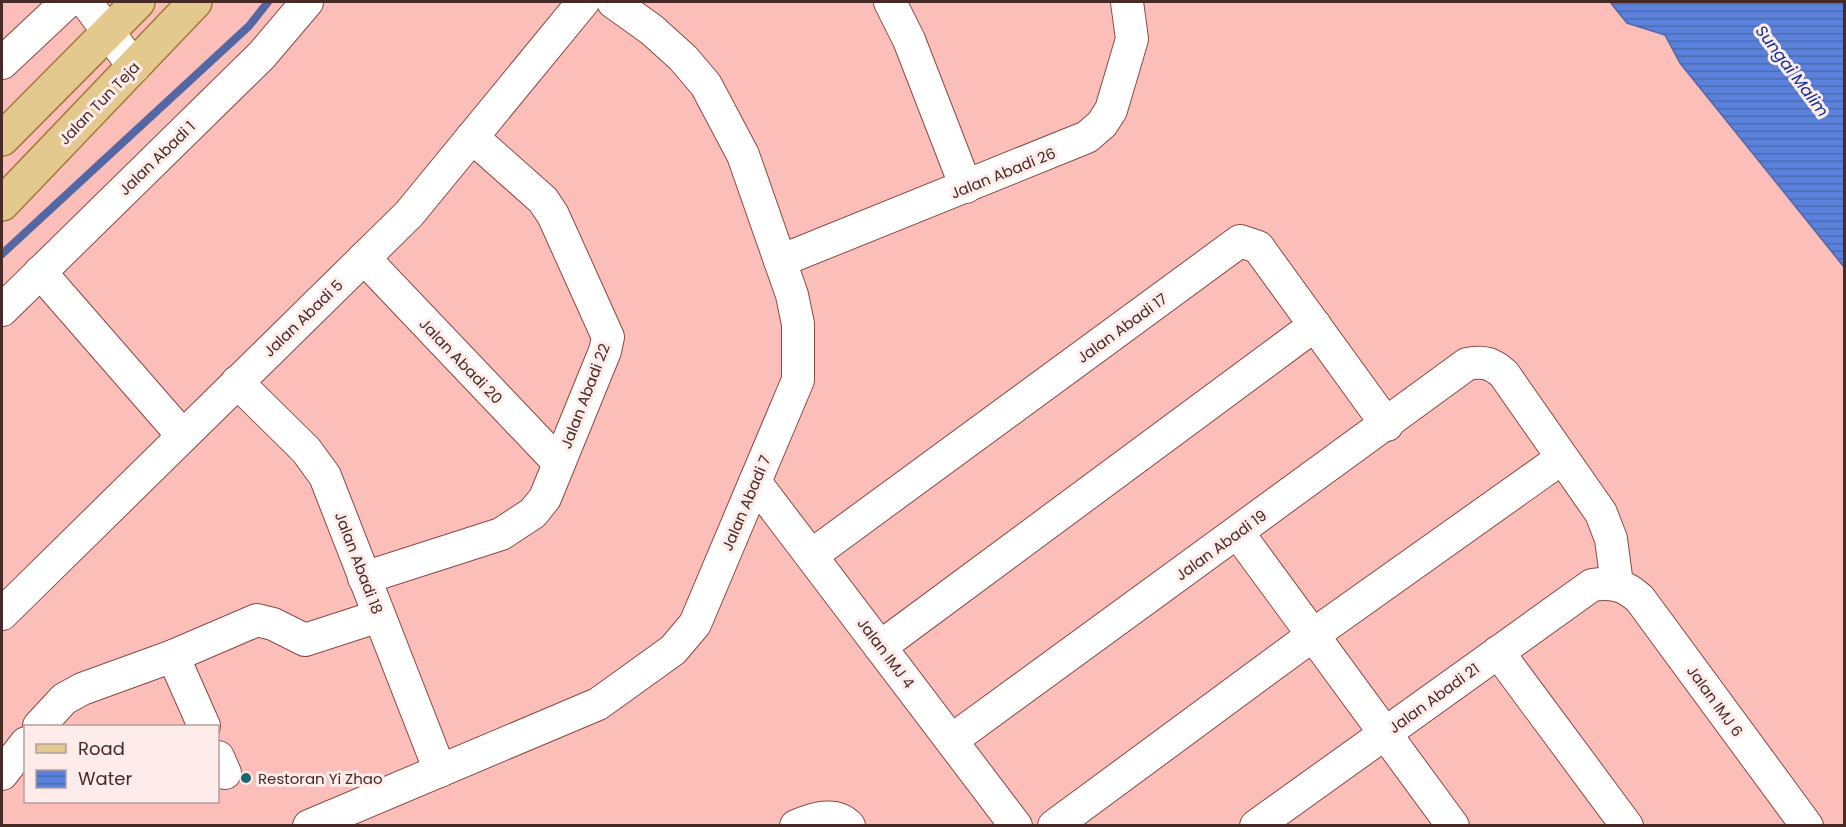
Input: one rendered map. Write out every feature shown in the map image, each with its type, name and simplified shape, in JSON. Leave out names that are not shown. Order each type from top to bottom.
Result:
[{"type":"main road","points":[[2,138],[138,2]]},
{"type":"main road","name":"Jalan Tun Teja","points":[[2,204],[195,2]]},
{"type":"street","points":[[2,63],[67,2]]},
{"type":"street","points":[[86,2],[134,67]]},
{"type":"street","name":"Jalan Abadi 1","points":[[2,310],[262,56],[307,2]]},
{"type":"street","name":"Jalan Abadi 5","points":[[2,614],[408,214],[583,2]]},
{"type":"street","name":"Jalan Abadi 7","points":[[309,825],[598,704],[673,650],[695,624],[798,380],[798,324],[780,261],[742,155],[706,85],[683,58],[652,30],[613,2]]},
{"type":"street","points":[[890,2],[909,40],[966,187]]},
{"type":"street","name":"Jalan Abadi 26","points":[[780,261],[1071,146],[1087,137],[1102,124],[1111,110],[1132,39],[1127,2]]},
{"type":"street","name":"Jalan Abadi 22","points":[[364,578],[501,534],[518,525],[533,513],[545,498],[605,351],[608,338],[553,215],[543,200],[472,137]]},
{"type":"street","name":"Jalan Abadi 17","points":[[812,555],[1240,241],[1258,247],[1387,425]]},
{"type":"street","name":"Jalan Abadi 20","points":[[364,258],[559,464]]},
{"type":"street","points":[[40,272],[183,436]]},
{"type":"street","points":[[880,647],[1315,325]]},
{"type":"street","name":"Jalan Abadi 19","points":[[952,740],[1387,425],[1467,364],[1480,362],[1493,364],[1504,374],[1562,458]]},
{"type":"street","name":"Jalan Abadi 18","points":[[237,382],[316,461],[380,616],[440,771]]},
{"type":"street","points":[[1054,825],[1313,635],[1562,458],[1601,513],[1611,539],[1617,584]]},
{"type":"street","name":"Jalan IMJ 4","points":[[755,482],[1016,825]]},
{"type":"street","points":[[1238,533],[1453,825]]},
{"type":"street","name":"Jalan Abadi 21","points":[[1256,825],[1592,585],[1617,584]]},
{"type":"street","name":"Jalan IMJ 6","points":[[1617,584],[1630,590],[1640,599],[1807,825]]},
{"type":"street","points":[[40,725],[64,699],[82,689],[173,656],[257,620],[273,624],[305,640],[380,616]]},
{"type":"street","points":[[1498,652],[1627,825]]},
{"type":"street","points":[[173,656],[204,725]]},
{"type":"street","points":[[2,774],[24,746]]},
{"type":"street","points":[[796,825],[814,818],[838,821]]},
{"type":"water","name":"Sungai Malim","points":[[1610,2],[1844,2],[1844,267],[1680,63],[1665,35],[1627,23]]},
{"type":"waterway","points":[[2,254],[249,26],[268,2]]},
{"type":"place","name":"Restoran Yi Zhao","points":[[246,778]]}]
